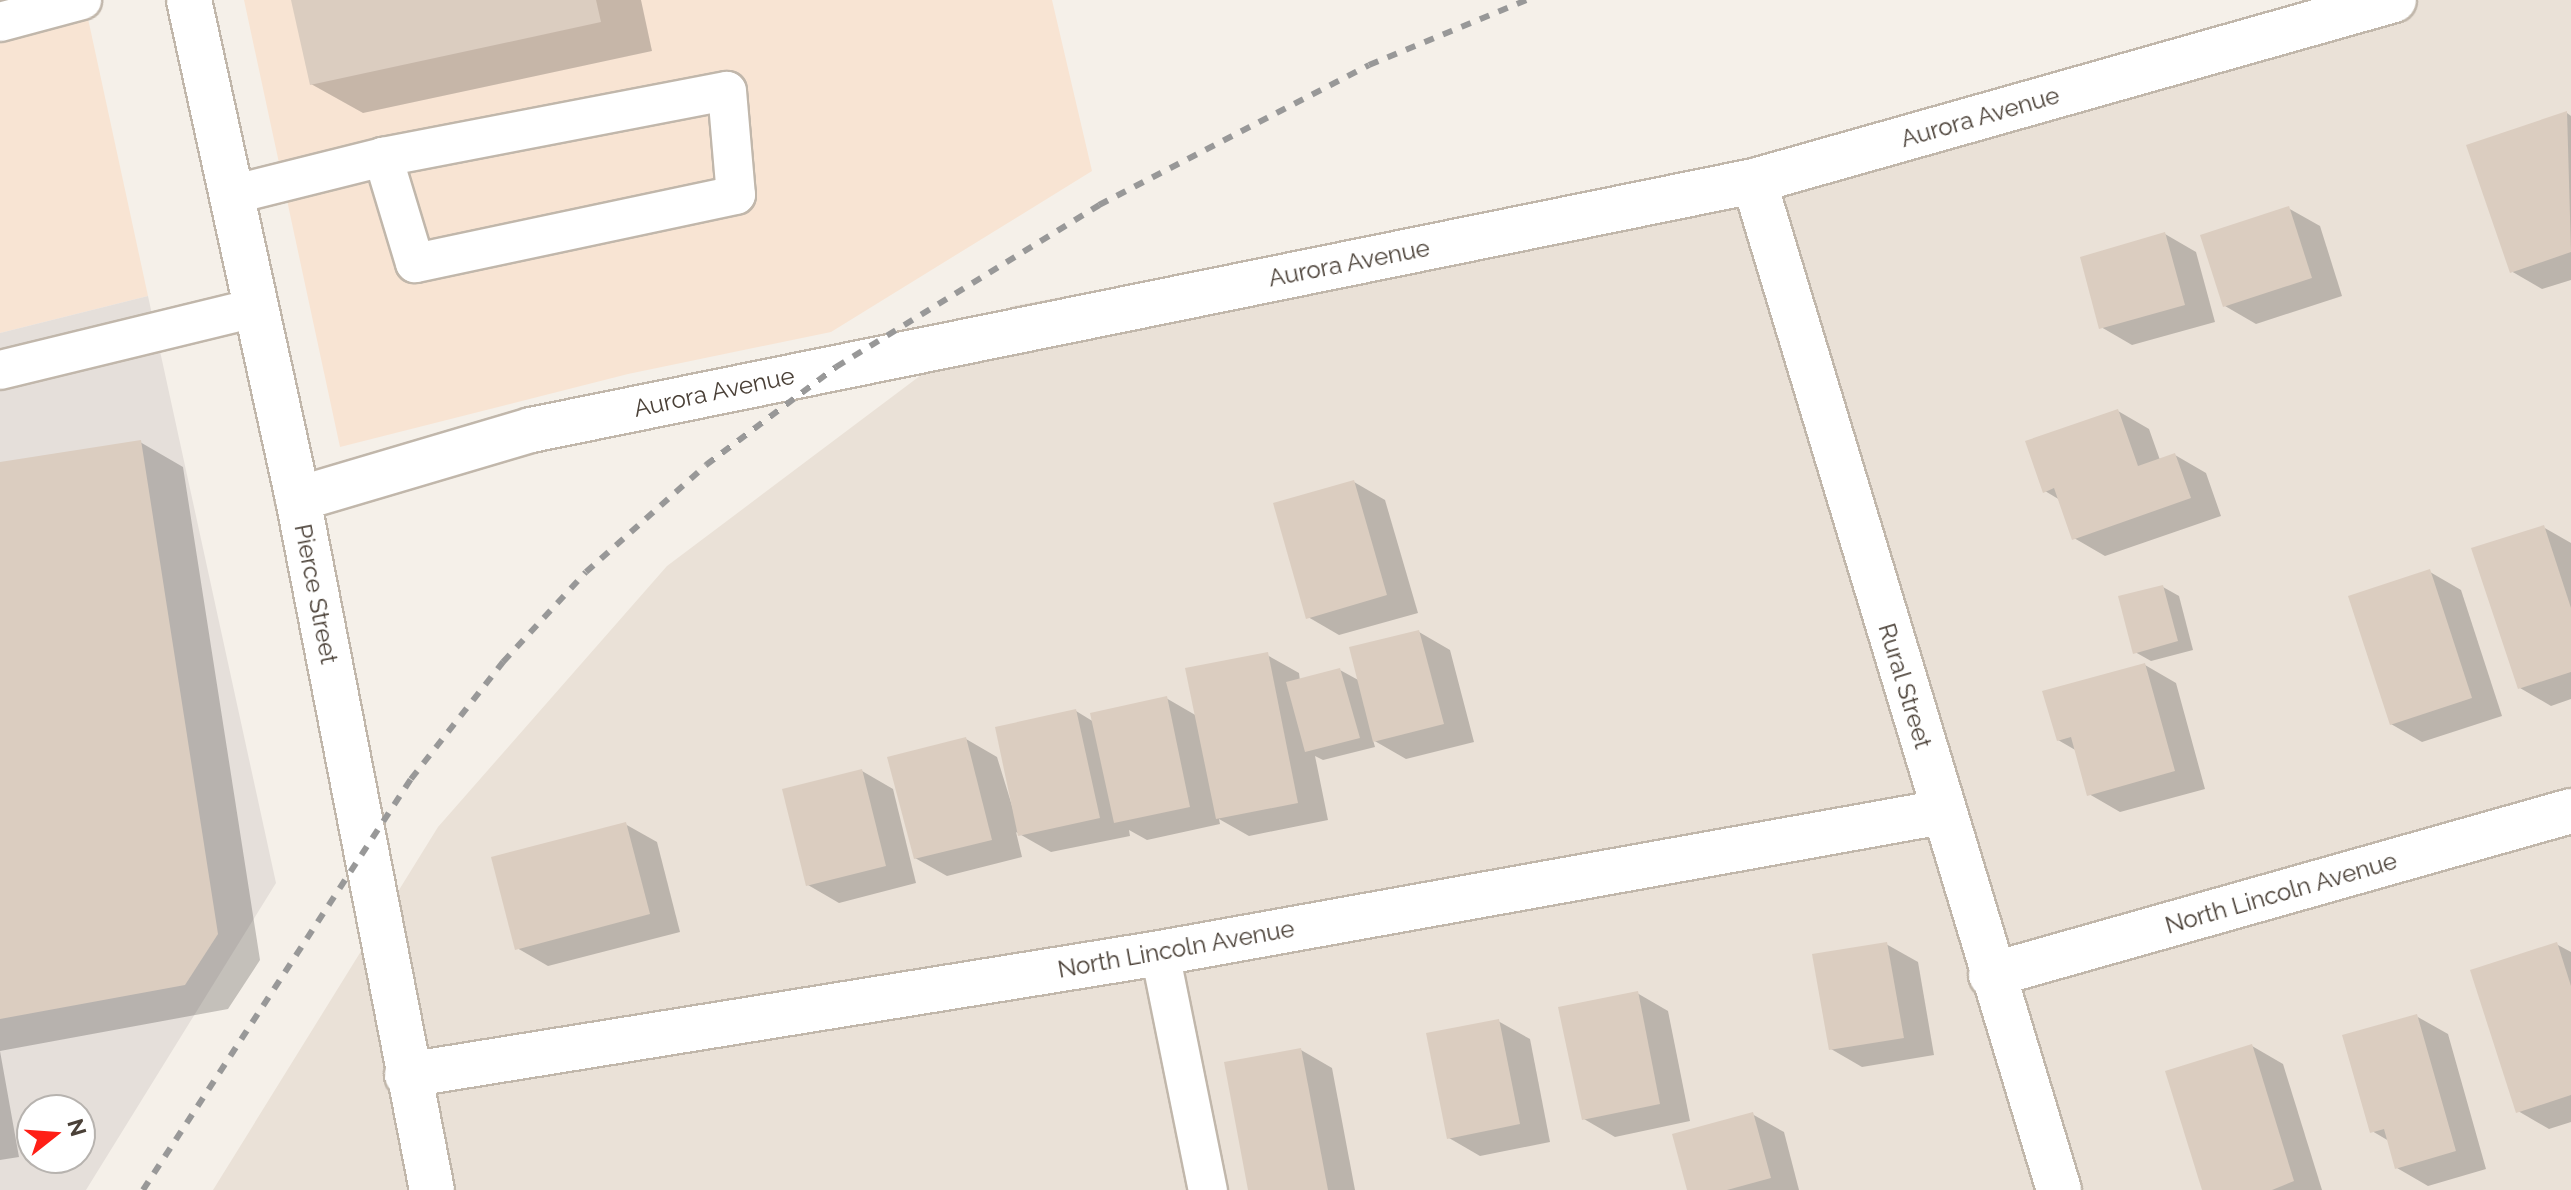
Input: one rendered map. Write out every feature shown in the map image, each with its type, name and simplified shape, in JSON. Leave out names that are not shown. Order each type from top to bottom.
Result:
[{"type":"street","name":"Pierce Street","points":[[189,0],[298,499],[407,1075],[432,1190]]},
{"type":"street","name":"Aurora Avenue","points":[[298,499],[531,430],[1754,181],[2394,0]]},
{"type":"street","name":"Rural Street","points":[[1754,181],[1991,975],[2059,1190]]},
{"type":"street","name":"North Lincoln Avenue","points":[[1991,975],[2571,811]]},
{"type":"street","name":"North Lincoln Avenue","points":[[407,1075],[1160,953],[1942,812]]},
{"type":"lane","points":[[0,22],[82,0]]},
{"type":"lane","points":[[231,195],[383,157],[727,91],[736,195],[415,263],[383,157]]},
{"type":"lane","points":[[0,370],[255,308]]},
{"type":"lane","points":[[1160,953],[1208,1190]]},
{"type":"shaded area","points":[[0,0],[84,0],[148,296],[0,333]]},
{"type":"shaded area","points":[[244,0],[1052,0],[1092,171],[831,332],[628,374],[340,447]]},
{"type":"shaded area","points":[[2352,0],[2571,0],[2571,1190],[213,1190],[438,827],[667,566],[1013,306],[1691,180]]},
{"type":"shaded area","points":[[148,296],[276,883],[96,1174],[96,1094],[16,1094],[16,1174],[96,1174],[86,1190],[0,1190],[0,333]]},
{"type":"building","points":[[291,0],[596,0],[601,22],[310,85]]},
{"type":"building","points":[[2567,111],[2571,252],[2510,273],[2466,145]]},
{"type":"building","points":[[2289,206],[2312,278],[2223,307],[2200,235]]},
{"type":"building","points":[[2165,232],[2185,305],[2099,329],[2080,257]]},
{"type":"building","points":[[2118,409],[2138,466],[2175,453],[2191,498],[2072,540],[2054,488],[2043,493],[2025,441]]},
{"type":"building","points":[[141,440],[218,934],[185,985],[0,1019],[0,462]]},
{"type":"building","points":[[1354,480],[1387,595],[1306,619],[1273,503]]},
{"type":"building","points":[[2544,525],[2571,608],[2571,672],[2518,689],[2471,548]]},
{"type":"building","points":[[2430,569],[2472,698],[2390,725],[2348,596]]},
{"type":"building","points":[[2163,585],[2178,641],[2133,654],[2118,596]]},
{"type":"building","points":[[1419,630],[1444,724],[1373,742],[1349,647]]},
{"type":"building","points":[[1268,652],[1298,803],[1216,819],[1185,668]]},
{"type":"building","points":[[2145,663],[2175,771],[2087,796],[2071,737],[2057,741],[2042,691]]},
{"type":"building","points":[[1340,668],[1360,738],[1305,752],[1286,682]]},
{"type":"building","points":[[1167,696],[1190,807],[1114,823],[1090,713]]},
{"type":"building","points":[[1076,709],[1100,818],[1018,836],[995,727]]},
{"type":"building","points":[[966,737],[992,840],[914,859],[887,757]]},
{"type":"building","points":[[862,769],[886,866],[806,886],[782,789]]},
{"type":"building","points":[[626,822],[650,914],[515,950],[491,857]]},
{"type":"building","points":[[1887,942],[1904,1038],[1829,1050],[1812,954]]},
{"type":"building","points":[[2557,942],[2571,986],[2571,1095],[2516,1113],[2470,970]]},
{"type":"building","points":[[1638,991],[1660,1104],[1582,1120],[1558,1007]]},
{"type":"building","points":[[2417,1014],[2456,1151],[2395,1169],[2384,1129],[2370,1133],[2342,1035]]},
{"type":"building","points":[[1499,1019],[1520,1124],[1447,1139],[1426,1033]]},
{"type":"building","points":[[2252,1044],[2294,1181],[2272,1190],[2202,1190],[2165,1071]]},
{"type":"building","points":[[1301,1048],[1328,1190],[1248,1190],[1224,1062]]},
{"type":"building","points":[[1753,1112],[1771,1178],[1727,1190],[1687,1190],[1672,1134]]},
{"type":"railway","points":[[143,1190],[411,779],[503,662],[586,572],[706,465],[836,367],[1099,205],[1369,65],[1527,0]]}]
